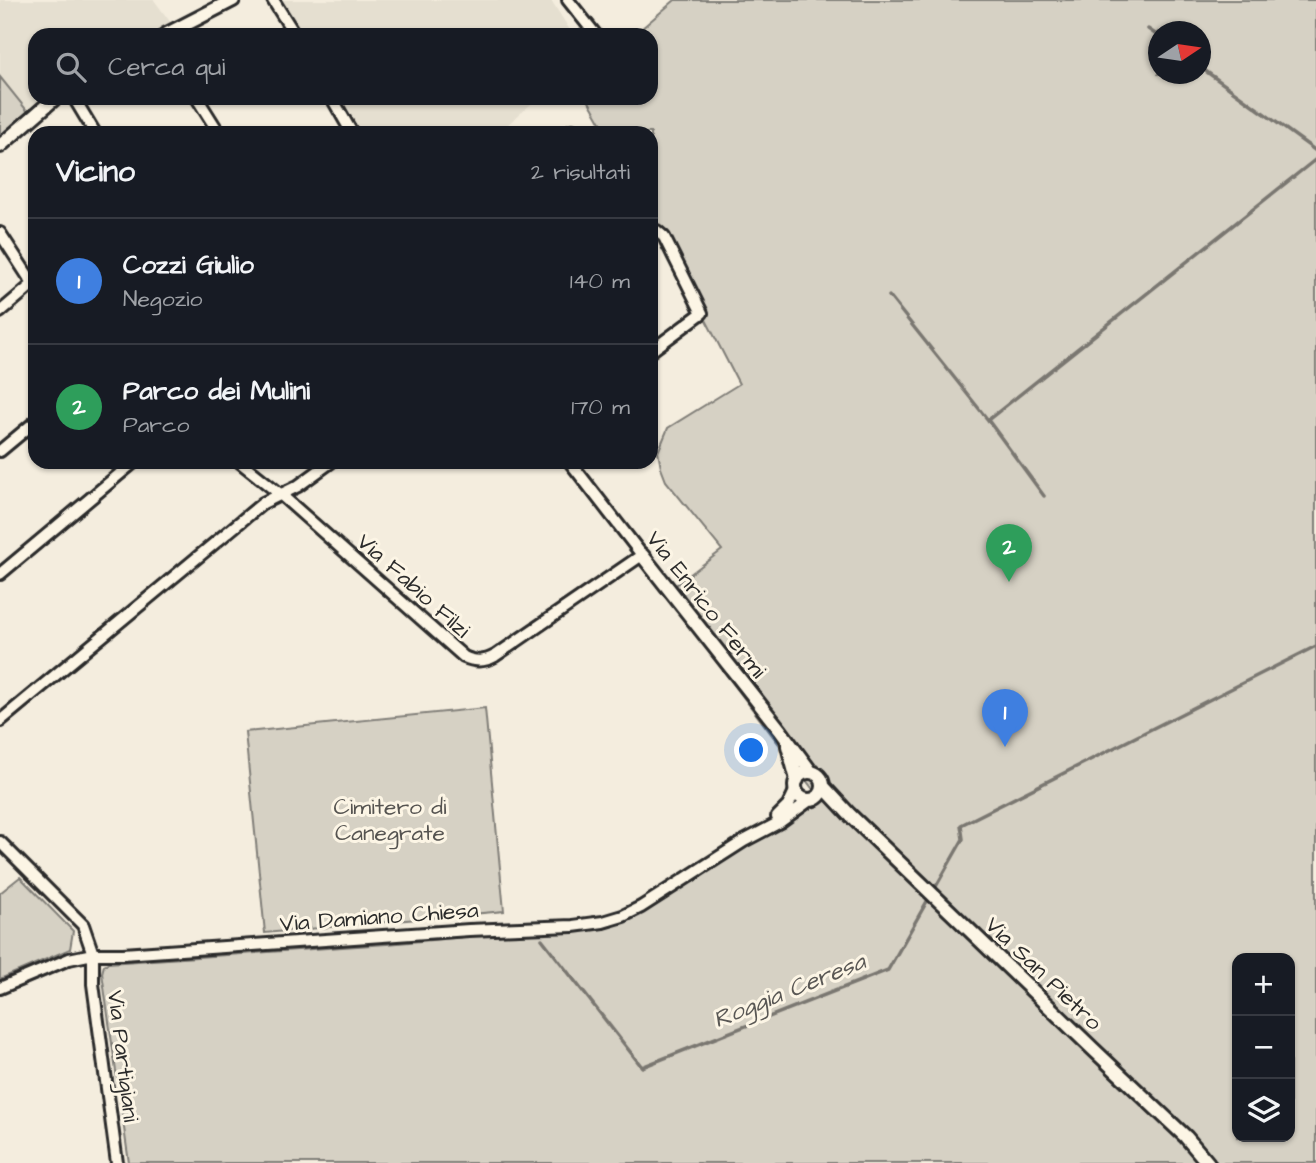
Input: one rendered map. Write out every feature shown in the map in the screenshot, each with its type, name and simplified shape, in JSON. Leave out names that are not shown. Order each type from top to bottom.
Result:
[{"type":"street","points":[[179,28],[233,0]]},
{"type":"street","points":[[273,0],[289,28]]},
{"type":"street","points":[[568,0],[590,28]]},
{"type":"street","points":[[0,146],[47,105]]},
{"type":"street","points":[[78,105],[91,126]]},
{"type":"street","points":[[201,105],[215,126]]},
{"type":"street","points":[[336,105],[348,126]]},
{"type":"street","points":[[658,232],[664,237],[702,313],[658,346]]},
{"type":"street","points":[[0,233],[28,277]]},
{"type":"street","points":[[0,312],[28,291]]},
{"type":"street","points":[[0,451],[28,428]]},
{"type":"street","points":[[0,574],[126,469]]},
{"type":"street","name":"Via Fabio Filzi","points":[[249,469],[470,660],[483,661],[495,656],[642,555]]},
{"type":"street","points":[[0,721],[263,503],[298,486],[321,469]]},
{"type":"street","name":"Via Enrico Fermi","points":[[575,469],[811,772]]},
{"type":"street","points":[[780,730],[789,748],[796,785],[801,797],[817,794],[818,775],[811,772],[803,774],[796,785]]},
{"type":"street","name":"Via Damiano Chiesa","points":[[744,841],[782,813],[788,806],[796,785]]},
{"type":"street","name":"Via Damiano Chiesa","points":[[0,988],[69,959],[93,954],[593,924],[641,907],[744,841],[789,816],[817,794]]},
{"type":"street","name":"Via San Pietro","points":[[817,794],[824,802],[849,814],[1186,1137],[1206,1161]]},
{"type":"street","points":[[0,842],[83,925],[93,954]]},
{"type":"street","name":"Via Partigiani","points":[[93,954],[93,984],[117,1163]]},
{"type":"street","points":[[1206,1161],[1218,1163]]},
{"type":"shaded area","points":[[0,0],[154,0],[171,23],[163,28],[28,28],[28,105],[37,105],[0,136]]},
{"type":"shaded area","points":[[282,0],[551,0],[569,28],[293,28],[279,6]]},
{"type":"shaded area","points":[[341,105],[530,105],[506,126],[355,126]]},
{"type":"green space","points":[[675,0],[1316,0],[1316,1163],[129,1163],[102,973],[104,965],[542,930],[587,931],[615,925],[821,800],[672,603],[684,595],[676,585],[722,550],[666,481],[658,452],[668,428],[739,384],[658,227],[658,126],[603,126],[591,105],[658,105],[658,28],[642,28]]},
{"type":"green space","points":[[0,77],[29,113],[0,136]]},
{"type":"green space","name":"Cimitero di Canegrate","points":[[485,708],[504,911],[265,933],[245,732]]},
{"type":"green space","points":[[20,877],[73,931],[70,949],[0,979],[0,893]]},
{"type":"waterway","points":[[1211,75],[1316,151]]},
{"type":"waterway","points":[[988,420],[1316,159]]},
{"type":"waterway","points":[[889,296],[988,420],[1044,496]]},
{"type":"waterway","name":"Roggia Ceresa","points":[[934,890],[963,839],[961,825],[1316,646]]},
{"type":"waterway","name":"Roggia Ceresa","points":[[542,939],[642,1067],[888,970],[930,896]]},
{"type":"place","name":"Parco dei Mulini","points":[[1009,582]]},
{"type":"place","name":"Cozzi Giulio","points":[[1005,747]]}]
